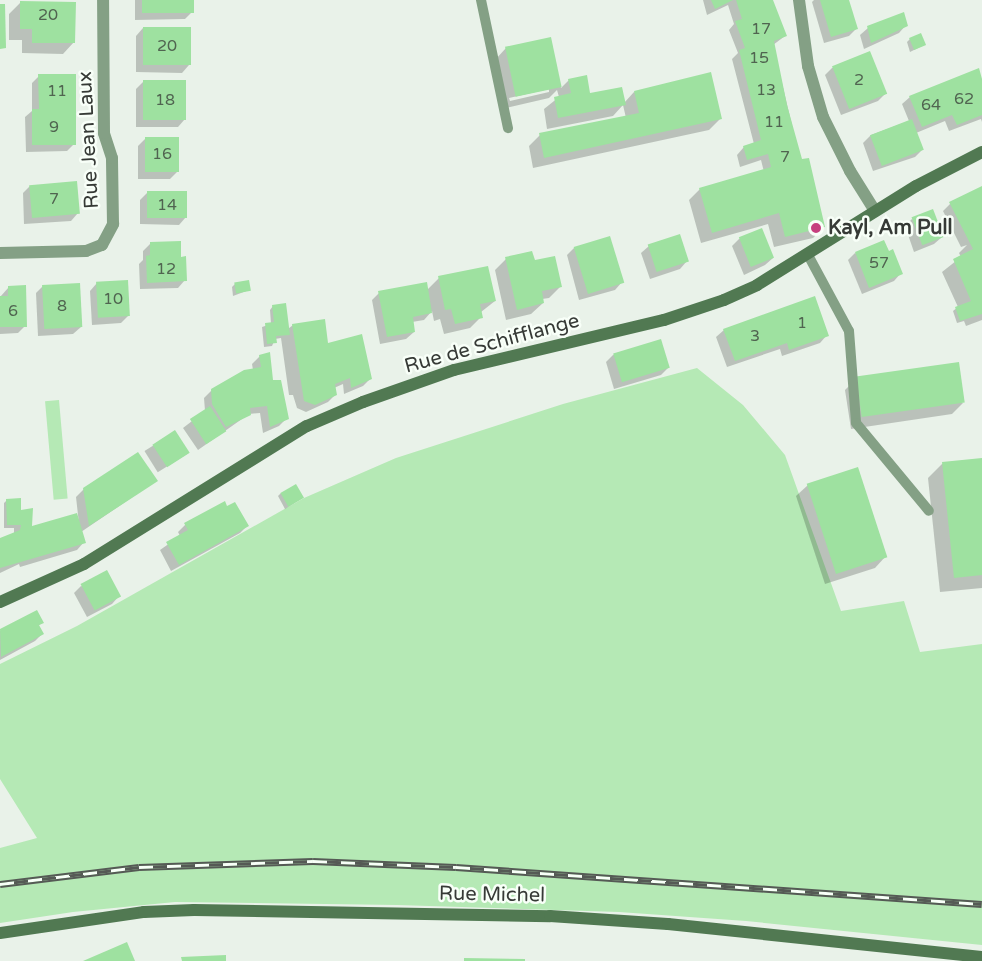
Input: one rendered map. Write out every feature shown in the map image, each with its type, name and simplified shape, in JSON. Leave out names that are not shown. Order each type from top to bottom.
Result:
[{"type":"street","name":"Rue Jean Laux","points":[[0,254],[86,251],[102,245],[113,224],[112,158],[104,133],[103,0]]},
{"type":"street","points":[[799,0],[808,66],[822,117],[849,171],[875,211]]},
{"type":"street","name":"Rue de Schifflange","points":[[0,602],[84,564],[307,426],[363,402],[454,370],[664,320],[724,300],[757,285],[875,211],[941,172],[982,152]]},
{"type":"street","name":"Rue Michel","points":[[0,933],[144,912],[194,910],[549,915],[668,924],[982,957]]},
{"type":"lane","points":[[481,0],[500,99],[508,128]]},
{"type":"lane","points":[[808,255],[849,331],[856,423],[929,511]]},
{"type":"green space","points":[[697,368],[743,405],[785,455],[841,611],[904,601],[920,652],[982,644],[982,945],[746,921],[619,912],[397,905],[175,902],[73,912],[0,923],[0,848],[37,838],[0,779],[0,664],[77,626],[304,498],[396,458],[563,404]]},
{"type":"green space","points":[[59,400],[68,499],[54,500],[45,401]]},
{"type":"building","points":[[142,0],[194,0],[194,13],[142,13]]},
{"type":"building","points":[[711,0],[733,0],[715,9]]},
{"type":"building","points":[[736,0],[773,0],[787,36],[774,41],[787,105],[802,159],[809,158],[825,227],[785,237],[779,213],[712,233],[699,188],[771,167],[768,154],[747,160],[743,146],[761,140],[739,50],[745,48],[735,21],[742,19]]},
{"type":"building","points":[[820,0],[849,0],[858,29],[831,37]]},
{"type":"building","points":[[20,1],[76,2],[75,43],[32,43],[32,29],[20,29]]},
{"type":"building","points":[[0,4],[5,4],[6,48],[0,49]]},
{"type":"building","points":[[904,12],[908,26],[871,43],[867,26]]},
{"type":"building","points":[[143,27],[191,27],[191,65],[143,65]]},
{"type":"building","points":[[921,33],[926,45],[914,50],[909,38]]},
{"type":"building","points":[[551,37],[562,87],[516,97],[505,47]]},
{"type":"building","points":[[870,51],[887,94],[849,109],[832,66]]},
{"type":"building","points":[[979,68],[982,79],[982,115],[957,125],[952,115],[922,127],[909,96]]},
{"type":"building","points":[[711,72],[722,119],[544,158],[539,133],[639,113],[634,91]]},
{"type":"building","points":[[38,74],[76,74],[76,145],[32,145],[32,109],[39,109]]},
{"type":"building","points":[[587,75],[590,93],[622,87],[626,105],[558,118],[554,97],[571,93],[568,79]]},
{"type":"building","points":[[143,80],[186,80],[186,120],[143,120]]},
{"type":"building","points":[[912,119],[924,150],[882,166],[870,135]]},
{"type":"building","points":[[145,137],[179,137],[179,172],[145,172]]},
{"type":"building","points":[[77,181],[80,214],[32,218],[29,185]]},
{"type":"building","points":[[982,186],[982,314],[960,321],[955,307],[971,301],[953,259],[973,249],[949,202]]},
{"type":"building","points":[[147,191],[187,191],[187,218],[147,218]]},
{"type":"building","points":[[933,209],[944,237],[922,245],[912,217]]},
{"type":"building","points":[[762,228],[774,258],[751,267],[739,237]]},
{"type":"building","points":[[680,234],[689,262],[657,272],[648,245]]},
{"type":"building","points":[[610,236],[624,283],[588,294],[574,247]]},
{"type":"building","points":[[884,240],[889,251],[893,249],[903,274],[869,288],[855,252]]},
{"type":"building","points":[[181,241],[181,257],[186,256],[187,281],[147,283],[146,256],[150,255],[150,242]]},
{"type":"building","points":[[532,251],[535,260],[555,256],[562,287],[542,291],[544,303],[517,310],[505,257]]},
{"type":"building","points":[[488,266],[496,301],[480,304],[483,318],[455,324],[451,309],[445,310],[438,276]]},
{"type":"building","points":[[128,280],[130,316],[98,318],[96,282]]},
{"type":"building","points":[[249,280],[251,291],[236,293],[234,283]]},
{"type":"building","points":[[427,282],[432,313],[413,317],[415,332],[387,337],[378,291]]},
{"type":"building","points":[[80,283],[82,327],[44,329],[42,285]]},
{"type":"building","points":[[26,285],[27,327],[0,327],[0,296],[8,296],[8,286]]},
{"type":"building","points":[[815,296],[829,336],[789,350],[787,343],[735,361],[723,329]]},
{"type":"building","points":[[286,303],[290,335],[276,336],[277,343],[267,344],[265,323],[274,322],[272,305]]},
{"type":"building","points":[[325,319],[328,343],[362,334],[372,379],[351,388],[350,378],[335,384],[337,395],[315,405],[304,401],[292,324]]},
{"type":"building","points":[[661,339],[670,368],[622,382],[613,354]]},
{"type":"building","points":[[270,352],[273,380],[281,380],[289,419],[270,427],[267,406],[250,408],[251,415],[226,427],[212,404],[211,389],[244,370],[261,367],[259,355]]},
{"type":"building","points":[[959,362],[965,403],[862,417],[856,376]]},
{"type":"building","points":[[210,406],[226,431],[206,444],[190,419]]},
{"type":"building","points":[[175,430],[190,453],[167,467],[152,445]]},
{"type":"building","points":[[138,452],[158,481],[89,526],[83,488]]},
{"type":"building","points":[[982,458],[982,575],[954,578],[942,462]]},
{"type":"building","points":[[858,467],[887,557],[836,574],[807,484]]},
{"type":"building","points":[[296,484],[304,498],[288,507],[280,493]]},
{"type":"building","points":[[21,498],[21,510],[33,508],[32,526],[77,513],[86,543],[0,568],[0,538],[20,530],[21,525],[7,525],[6,499]]},
{"type":"building","points":[[225,501],[227,506],[235,502],[249,526],[179,565],[166,542],[188,530],[184,523]]},
{"type":"building","points":[[107,570],[121,596],[95,611],[81,584]]},
{"type":"building","points":[[37,610],[44,623],[39,625],[44,634],[1,657],[0,629]]},
{"type":"building","points":[[127,942],[135,961],[83,961]]},
{"type":"building","points":[[226,955],[226,961],[182,961],[181,957]]},
{"type":"building","points":[[464,958],[525,959],[525,961],[464,961]]},
{"type":"railway","points":[[0,884],[139,867],[313,861],[456,867],[982,904]]},
{"type":"place","name":"Kayl, Am Pull","points":[[816,228]]}]
